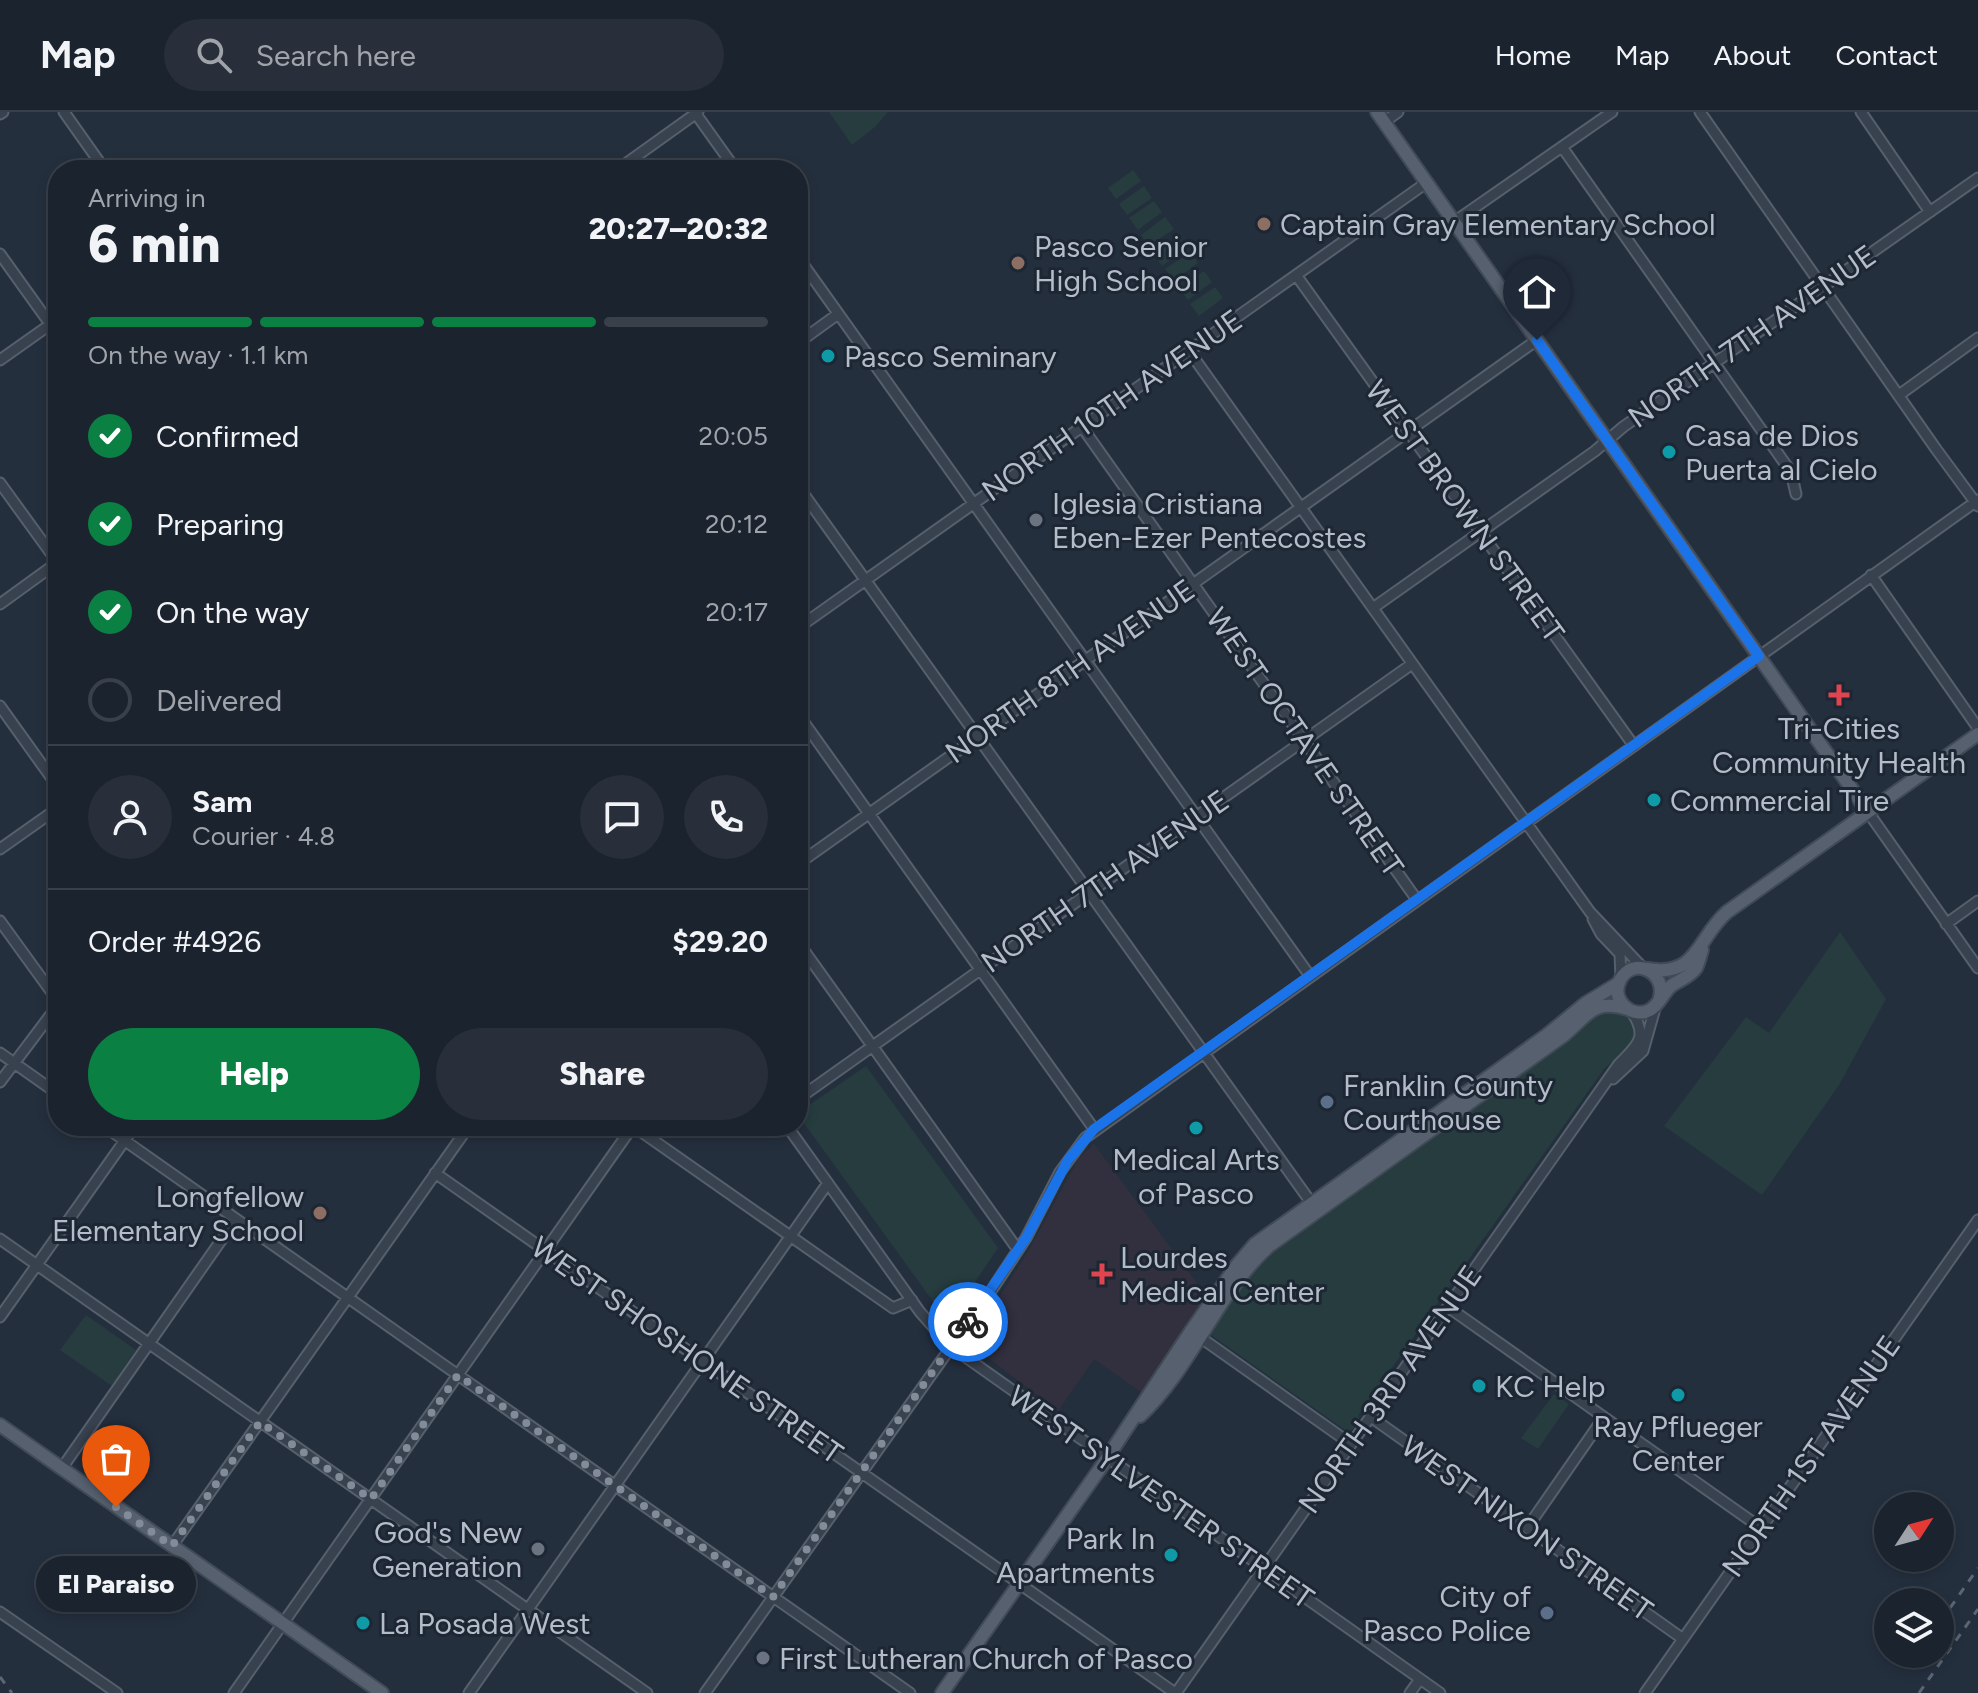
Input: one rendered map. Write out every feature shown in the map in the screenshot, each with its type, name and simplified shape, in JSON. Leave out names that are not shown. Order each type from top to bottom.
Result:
[{"type":"main road","points":[[1380,117],[1868,812]]},
{"type":"main road","points":[[1314,1206],[1620,981],[1630,970],[1667,971],[1679,968],[1694,957],[1714,925],[1727,912],[1978,734]]},
{"type":"main road","points":[[942,1693],[1131,1423],[1164,1390],[1195,1334],[1255,1244],[1563,1036],[1589,1011],[1605,1005],[1646,1012],[1658,1003],[1669,988],[1693,972],[1703,946]]},
{"type":"main road","points":[[1646,969],[1655,974],[1661,984],[1658,1003]]},
{"type":"main road","points":[[1620,981],[1618,995],[1629,1010]]},
{"type":"main road","points":[[0,1425],[382,1693]]},
{"type":"street","points":[[64,112],[98,160]]},
{"type":"street","points":[[1380,117],[1398,112]]},
{"type":"street","points":[[1454,222],[1612,112]]},
{"type":"street","points":[[705,1693],[1018,1250],[1060,1172],[1075,1149],[1094,1129],[1871,575],[1977,503],[1700,112]]},
{"type":"street","points":[[1861,112],[1930,212]]},
{"type":"street","points":[[631,160],[697,113],[729,160]]},
{"type":"street","points":[[1562,147],[1791,472],[1796,494]]},
{"type":"street","name":"NORTH 7TH AVENUE","points":[[1373,608],[1978,178]]},
{"type":"street","name":"NORTH 10TH AVENUE","points":[[808,621],[1426,183]]},
{"type":"street","points":[[0,254],[48,314]]},
{"type":"street","points":[[808,271],[1310,976]]},
{"type":"street","name":"WEST BROWN STREET","points":[[1296,275],[1634,746]]},
{"type":"street","points":[[808,336],[838,314]]},
{"type":"street","points":[[0,360],[48,325]]},
{"type":"street","points":[[1899,395],[1978,338]]},
{"type":"street","name":"NORTH 8TH AVENUE","points":[[808,857],[1537,340]]},
{"type":"street","points":[[1189,351],[1590,912],[1646,969]]},
{"type":"street","name":"WEST OCTAVE STREET","points":[[1082,427],[1417,900]]},
{"type":"street","points":[[0,483],[48,549]]},
{"type":"street","points":[[808,500],[1314,1206]]},
{"type":"street","points":[[0,604],[48,570]]},
{"type":"street","points":[[1871,575],[1978,728]]},
{"type":"street","name":"NORTH 7TH AVENUE","points":[[808,1092],[1412,664]]},
{"type":"street","points":[[0,706],[48,773]]},
{"type":"street","points":[[808,728],[1094,1129]]},
{"type":"street","points":[[1868,812],[1978,968]]},
{"type":"street","points":[[0,849],[48,815]]},
{"type":"street","points":[[1946,924],[1978,901]]},
{"type":"street","points":[[1590,912],[1601,934],[1619,951],[1622,968],[1620,981]]},
{"type":"street","points":[[0,921],[48,989]]},
{"type":"street","points":[[808,956],[1018,1250]]},
{"type":"street","name":"NORTH 3RD AVENUE","points":[[1604,1086],[1643,1051],[1658,1003]]},
{"type":"street","name":"NORTH 3RD AVENUE","points":[[1175,1693],[1618,1065],[1638,1044],[1639,1027],[1629,1010]]},
{"type":"street","points":[[0,1082],[48,1017]]},
{"type":"street","points":[[0,1053],[48,1087]]},
{"type":"street","points":[[117,1136],[910,1693]]},
{"type":"street","points":[[0,1317],[128,1136]]},
{"type":"street","points":[[172,1546],[462,1136]]},
{"type":"street","points":[[234,1693],[626,1136]]},
{"type":"street","points":[[647,1136],[893,1308],[912,1300]]},
{"type":"street","name":"WEST SYLVESTER STREET","points":[[794,1136],[912,1300],[950,1346],[1440,1693]]},
{"type":"street","name":"WEST SHOSHONE STREET","points":[[435,1173],[1175,1693]]},
{"type":"street","points":[[469,1693],[828,1183]]},
{"type":"street","points":[[62,1468],[236,1219]]},
{"type":"street","name":"NORTH 1ST AVENUE","points":[[1645,1693],[1978,1220]]},
{"type":"street","points":[[0,1239],[647,1693]]},
{"type":"street","points":[[1448,1307],[1761,1528]]},
{"type":"street","name":"WEST NIXON STREET","points":[[1195,1334],[1351,1444]]},
{"type":"street","name":"WEST NIXON STREET","points":[[1371,1417],[1683,1639]]},
{"type":"street","points":[[1527,1528],[1604,1417]]},
{"type":"street","points":[[0,1612],[117,1693]]},
{"type":"street","points":[[1410,1693],[1420,1679]]},
{"type":"shaded area","name":"Lourdes Medical Center","points":[[1094,1144],[1208,1298],[1141,1392],[1094,1359],[1058,1411],[970,1344],[1029,1250],[1079,1158]]},
{"type":"green space","points":[[829,112],[888,112],[852,145]]},
{"type":"green space","points":[[1133,170],[1141,181],[1116,199],[1108,188]]},
{"type":"green space","points":[[1144,186],[1152,198],[1127,215],[1119,204]]},
{"type":"green space","points":[[1154,201],[1162,212],[1138,230],[1129,218]]},
{"type":"green space","points":[[1165,217],[1174,229],[1149,246],[1141,235]]},
{"type":"green space","points":[[1179,236],[1187,248],[1162,266],[1154,254]]},
{"type":"green space","points":[[1190,252],[1198,263],[1174,281],[1165,269]]},
{"type":"green space","points":[[1204,271],[1212,282],[1188,300],[1179,288]]},
{"type":"green space","points":[[1215,287],[1223,298],[1199,316],[1190,304]]},
{"type":"green space","points":[[1840,932],[1886,999],[1839,1085],[1762,1195],[1664,1126],[1746,1017],[1769,1033]]},
{"type":"green space","points":[[1598,1010],[1625,1012],[1634,1026],[1635,1042],[1604,1069],[1359,1414],[1358,1423],[1352,1430],[1345,1430],[1208,1333],[1265,1254]]},
{"type":"green space","points":[[866,1066],[998,1248],[948,1322],[808,1129],[808,1106]]},
{"type":"green space","points":[[86,1315],[136,1350],[112,1386],[60,1350]]},
{"type":"green space","points":[[1554,1394],[1569,1404],[1538,1449],[1521,1438]]},
{"type":"railway","points":[[1954,1602],[1978,1568]]},
{"type":"railway","points":[[1919,1693],[1978,1609]]},
{"type":"railway","points":[[0,1677],[12,1693]]},
{"type":"way so far","points":[[116,1507],[172,1546],[260,1422],[371,1499],[458,1375],[773,1597],[968,1322]]},
{"type":"place","name":"Captain Gray Elementary School","points":[[1264,224]]},
{"type":"place","name":"Pasco Senior High School","points":[[1018,263]]},
{"type":"place","name":"Pasco Seminary","points":[[828,356]]},
{"type":"place","name":"Casa de Dios Puerta al Cielo","points":[[1669,452]]},
{"type":"place","name":"Iglesia Cristiana Eben-Ezer Pentecostes","points":[[1036,520]]},
{"type":"place","name":"Tri-Cities Community Health","points":[[1839,695]]},
{"type":"place","name":"Commercial Tire","points":[[1654,800]]},
{"type":"place","name":"Franklin County Courthouse","points":[[1327,1102]]},
{"type":"place","name":"Medical Arts of Pasco","points":[[1196,1128]]},
{"type":"place","name":"Longfellow Elementary School","points":[[320,1213]]},
{"type":"place","name":"Lourdes Medical Center","points":[[1102,1274]]},
{"type":"place","name":"KC Help","points":[[1479,1386]]},
{"type":"place","name":"Ray Pflueger Center","points":[[1678,1395]]},
{"type":"place","name":"El Paraiso","points":[[116,1507]]},
{"type":"place","name":"God's New Generation","points":[[538,1549]]},
{"type":"place","name":"Park In Apartments","points":[[1171,1555]]},
{"type":"place","name":"City of Pasco Police","points":[[1547,1613]]},
{"type":"place","name":"La Posada West","points":[[363,1623]]},
{"type":"place","name":"First Lutheran Church of Pasco","points":[[763,1658]]},
{"type":"route","points":[[968,1322],[1026,1238],[1060,1172],[1094,1129],[1759,656],[1537,340]]}]
